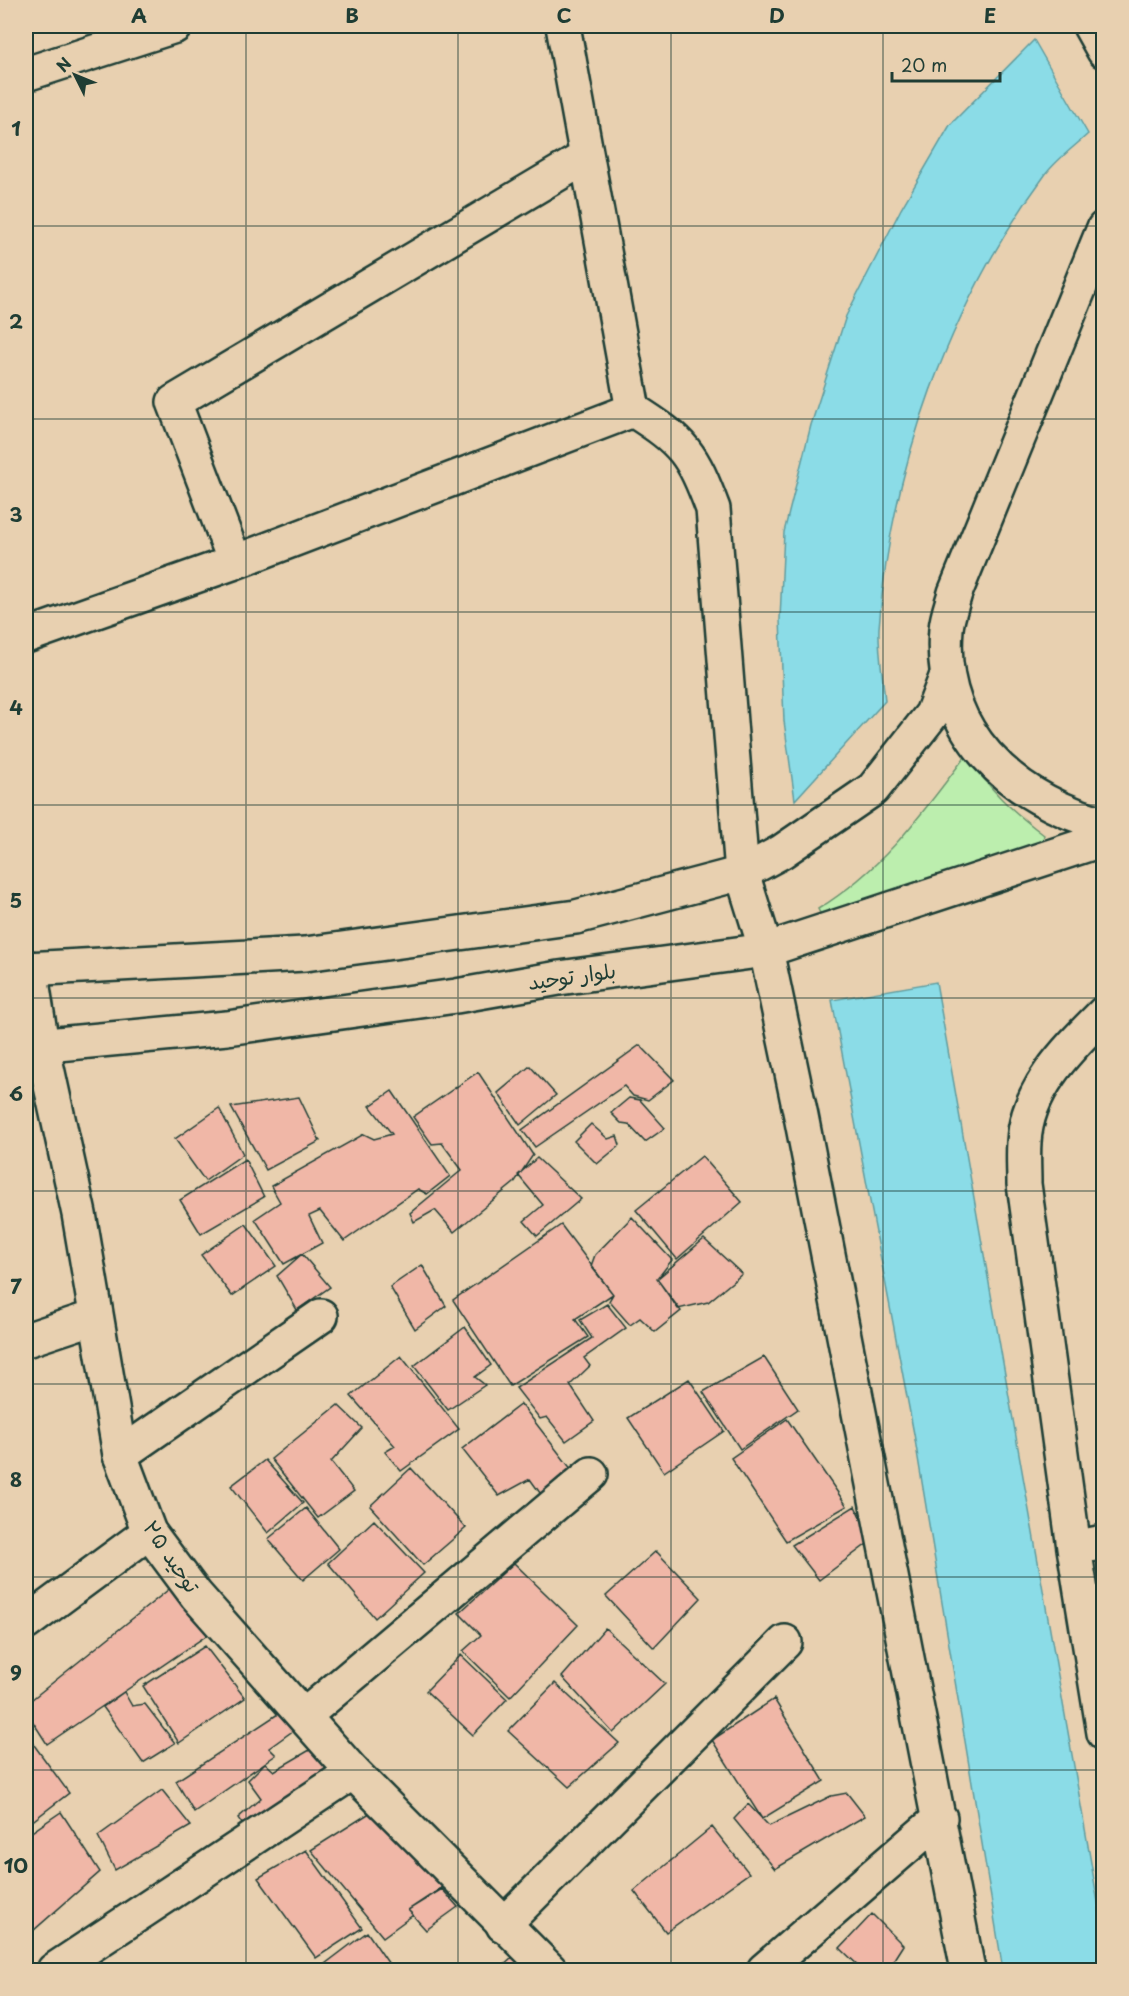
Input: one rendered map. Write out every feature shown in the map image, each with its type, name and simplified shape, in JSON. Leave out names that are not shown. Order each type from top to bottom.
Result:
[{"type":"street","points":[[26,75],[175,26]]},
{"type":"street","points":[[563,26],[633,410],[666,431],[685,448],[701,477],[713,509],[742,873],[766,950],[940,1818],[968,1971]]},
{"type":"street","points":[[1090,26],[1104,51]]},
{"type":"street","points":[[235,562],[174,402],[586,157]]},
{"type":"street","points":[[1102,224],[955,593],[946,628],[947,675],[969,735],[984,755],[1012,780],[1052,805],[1104,824]]},
{"type":"street","points":[[26,636],[235,562],[633,410]]},
{"type":"street","points":[[28,968],[305,954],[576,917],[742,873],[781,852],[873,789],[932,714],[947,675]]},
{"type":"street","name":"بلوار توحید","points":[[34,1046],[227,1028],[456,996],[559,978],[766,950],[1104,839]]},
{"type":"street","name":"توحید ۲۵","points":[[28,968],[34,1046],[79,1214],[120,1455],[149,1532],[196,1595],[353,1772],[550,1971]]},
{"type":"street","points":[[1104,1013],[1061,1056],[1034,1098],[1024,1140],[1024,1184],[1089,1545],[1104,1733]]},
{"type":"street","points":[[120,1455],[321,1316]]},
{"type":"street","points":[[26,1340],[95,1317]]},
{"type":"street","points":[[304,1716],[591,1474]]},
{"type":"street","points":[[26,1623],[149,1532]]},
{"type":"street","points":[[502,1925],[785,1642]]},
{"type":"street","points":[[54,1971],[353,1772]]},
{"type":"street","points":[[764,1971],[940,1818]]},
{"type":"green space","points":[[967,754],[992,788],[1011,808],[1044,835],[1043,840],[1032,846],[821,915],[818,909],[863,876],[900,839]]},
{"type":"water","points":[[1034,40],[1088,134],[1049,169],[1011,225],[954,333],[930,390],[911,448],[896,508],[885,568],[879,628],[885,701],[795,800],[784,721],[780,619],[784,532],[811,425],[846,316],[901,209],[950,125]]},
{"type":"water","points":[[936,982],[1103,1931],[1103,1970],[1003,1970],[914,1434],[832,1000]]},
{"type":"building","points":[[640,1045],[674,1080],[648,1100],[633,1096],[624,1086],[535,1147],[522,1130]]},
{"type":"building","points":[[530,1066],[556,1095],[520,1125],[498,1093]]},
{"type":"building","points":[[478,1072],[533,1155],[514,1183],[454,1232],[435,1210],[414,1222],[410,1213],[462,1170],[442,1143],[432,1144],[413,1117]]},
{"type":"building","points":[[392,1091],[450,1176],[427,1194],[418,1189],[344,1241],[320,1211],[309,1216],[322,1243],[284,1264],[255,1219],[280,1202],[271,1186],[364,1134],[374,1139],[392,1134],[370,1106]]},
{"type":"building","points":[[299,1097],[320,1141],[266,1170],[231,1107]]},
{"type":"building","points":[[629,1098],[640,1100],[665,1128],[645,1142],[628,1124],[621,1123],[611,1113]]},
{"type":"building","points":[[219,1108],[243,1154],[205,1181],[175,1139]]},
{"type":"building","points":[[591,1124],[608,1139],[617,1136],[620,1145],[597,1164],[574,1141]]},
{"type":"building","points":[[702,1156],[742,1202],[677,1259],[636,1210]]},
{"type":"building","points":[[537,1158],[581,1199],[537,1236],[524,1221],[543,1205],[518,1175]]},
{"type":"building","points":[[245,1159],[264,1197],[201,1234],[180,1200]]},
{"type":"building","points":[[632,1217],[672,1260],[657,1279],[681,1311],[655,1332],[640,1318],[630,1325],[609,1301],[613,1294],[591,1266],[595,1255]]},
{"type":"building","points":[[246,1224],[276,1266],[232,1296],[201,1255]]},
{"type":"building","points":[[561,1225],[613,1294],[575,1319],[588,1337],[510,1386],[453,1300]]},
{"type":"building","points":[[704,1239],[742,1274],[708,1302],[678,1309],[657,1279]]},
{"type":"building","points":[[302,1254],[330,1287],[297,1310],[277,1276]]},
{"type":"building","points":[[422,1265],[446,1306],[415,1329],[390,1287]]},
{"type":"building","points":[[607,1304],[626,1328],[584,1358],[590,1366],[570,1385],[594,1421],[566,1441],[547,1417],[540,1419],[516,1388],[592,1338],[580,1320]]},
{"type":"building","points":[[465,1327],[491,1365],[475,1377],[485,1385],[448,1410],[414,1366]]},
{"type":"building","points":[[401,1356],[459,1429],[401,1471],[385,1452],[395,1446],[351,1396]]},
{"type":"building","points":[[764,1357],[798,1409],[740,1449],[703,1392]]},
{"type":"building","points":[[689,1379],[724,1431],[664,1472],[628,1418]]},
{"type":"building","points":[[521,1404],[582,1483],[548,1504],[530,1479],[499,1496],[462,1449]]},
{"type":"building","points":[[338,1405],[362,1428],[331,1462],[354,1491],[318,1518],[271,1459]]},
{"type":"building","points":[[787,1419],[847,1506],[786,1541],[731,1458]]},
{"type":"building","points":[[265,1460],[303,1503],[268,1533],[231,1486]]},
{"type":"building","points":[[411,1468],[466,1528],[423,1565],[370,1506]]},
{"type":"building","points":[[855,1506],[871,1541],[819,1580],[792,1545]]},
{"type":"building","points":[[306,1508],[339,1549],[303,1580],[268,1539]]},
{"type":"building","points":[[374,1520],[424,1573],[375,1618],[328,1563]]},
{"type":"building","points":[[656,1551],[701,1598],[654,1648],[606,1596]]},
{"type":"building","points":[[514,1563],[578,1625],[510,1697],[463,1651],[481,1635],[459,1613]]},
{"type":"building","points":[[178,1582],[219,1627],[47,1744],[26,1711],[26,1704]]},
{"type":"building","points":[[605,1628],[665,1684],[613,1733],[562,1677]]},
{"type":"building","points":[[205,1646],[245,1698],[179,1743],[143,1686]]},
{"type":"building","points":[[461,1655],[507,1699],[473,1735],[426,1691]]},
{"type":"building","points":[[555,1683],[619,1743],[569,1787],[508,1731]]},
{"type":"building","points":[[124,1692],[132,1706],[145,1704],[175,1743],[143,1763],[103,1707]]},
{"type":"building","points":[[774,1699],[824,1781],[762,1819],[712,1740]]},
{"type":"building","points":[[281,1712],[301,1725],[269,1748],[276,1755],[194,1812],[176,1781]]},
{"type":"building","points":[[26,1734],[69,1793],[26,1826]]},
{"type":"building","points":[[320,1744],[345,1772],[249,1834],[238,1818],[261,1798],[248,1780],[265,1763],[274,1771]]},
{"type":"building","points":[[162,1790],[191,1826],[115,1870],[98,1836]]},
{"type":"building","points":[[847,1793],[865,1816],[775,1869],[734,1819],[748,1804],[769,1826],[831,1796]]},
{"type":"building","points":[[376,1809],[449,1883],[408,1910],[413,1915],[383,1937],[311,1850]]},
{"type":"building","points":[[61,1812],[100,1872],[26,1937],[26,1836]]},
{"type":"building","points":[[712,1827],[749,1873],[666,1932],[634,1891]]},
{"type":"building","points":[[306,1850],[362,1928],[316,1958],[258,1878]]},
{"type":"building","points":[[442,1889],[458,1907],[426,1930],[408,1910]]},
{"type":"building","points":[[872,1914],[903,1945],[889,1967],[892,1970],[863,1970],[840,1948]]},
{"type":"building","points":[[367,1932],[393,1970],[317,1970]]},
{"type":"building","points":[[523,1948],[540,1970],[504,1970],[502,1967]]}]
